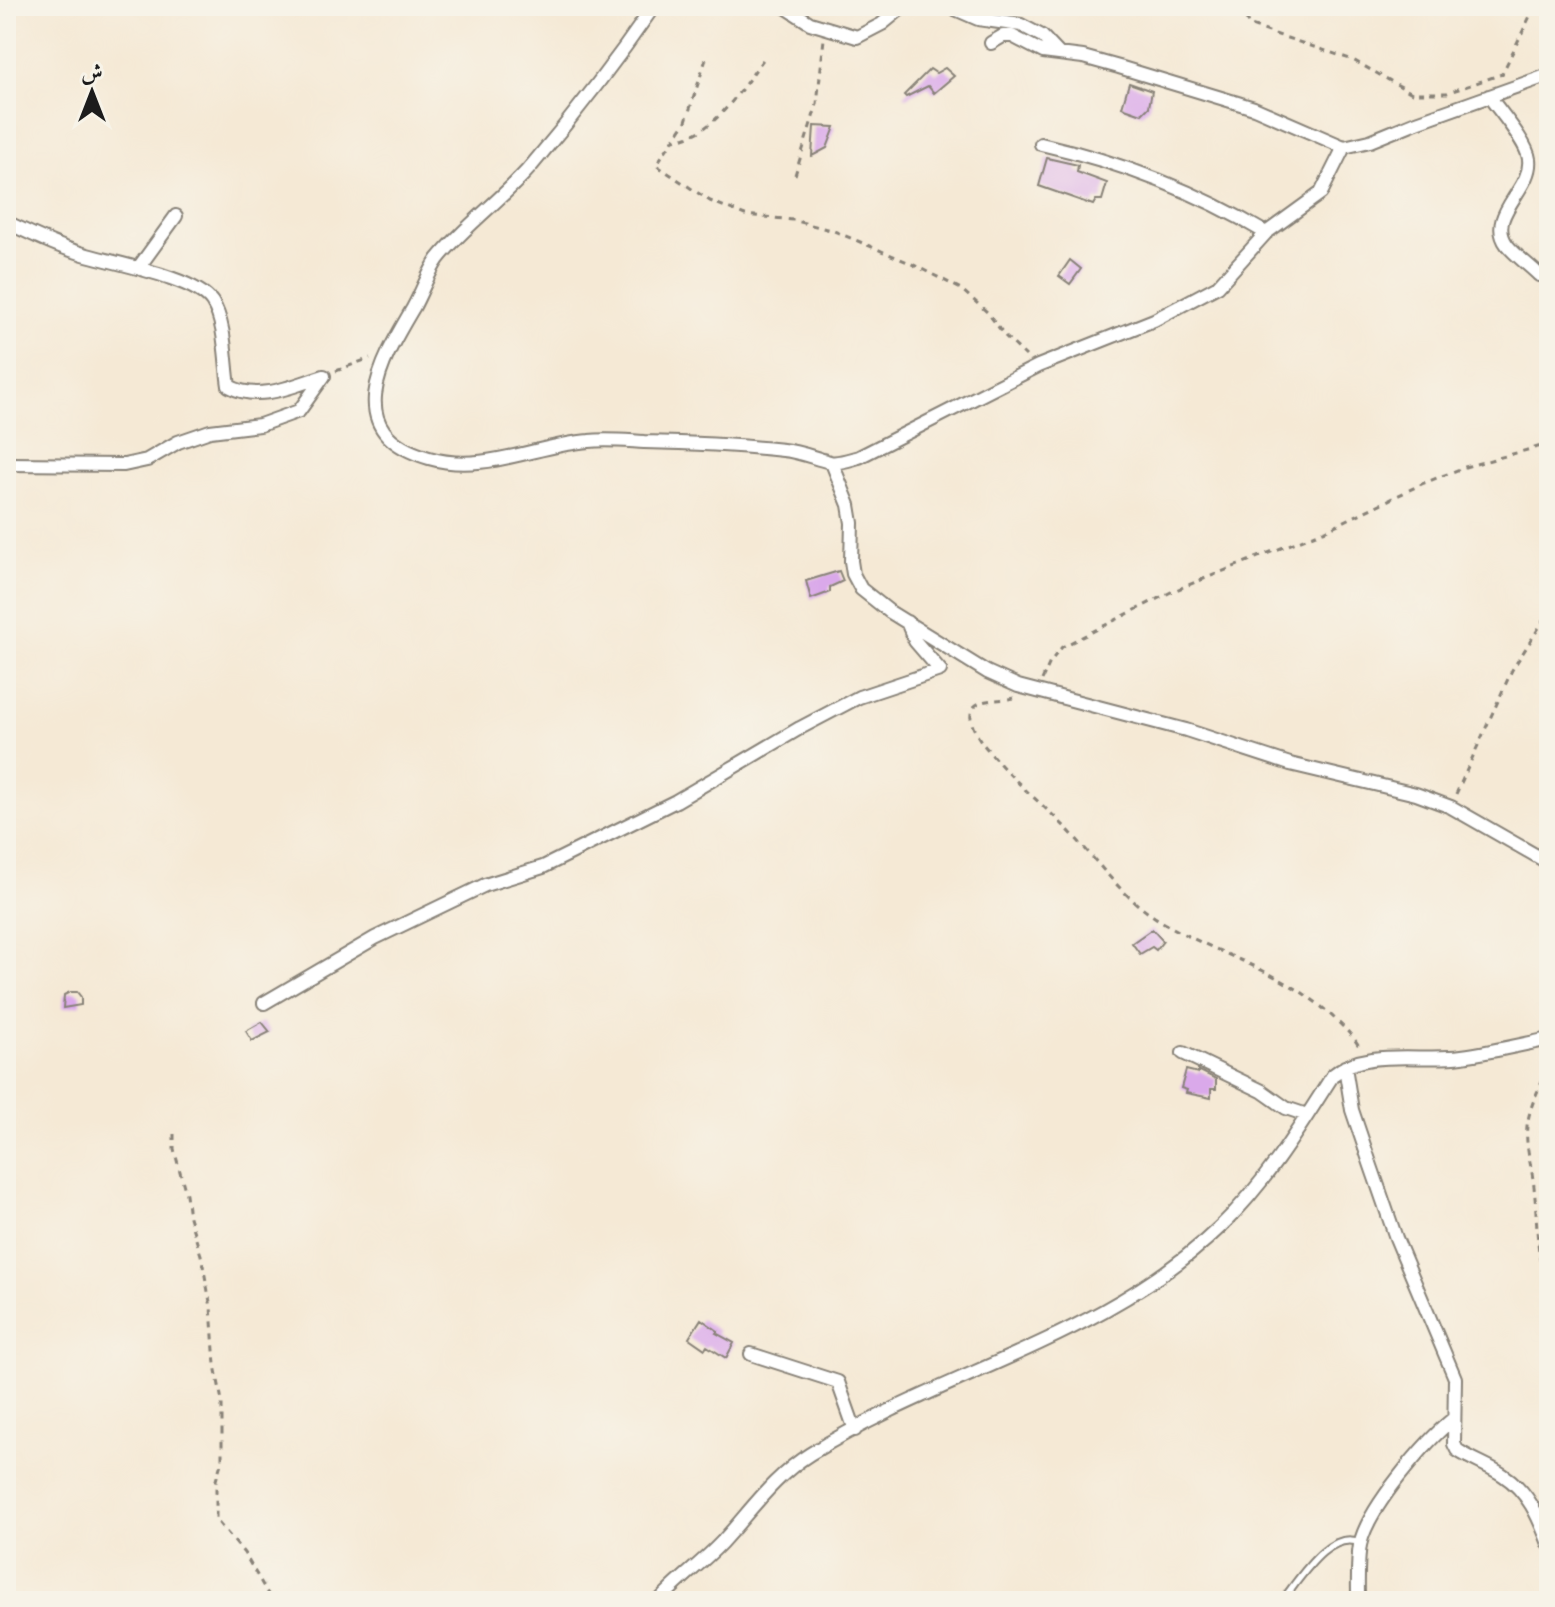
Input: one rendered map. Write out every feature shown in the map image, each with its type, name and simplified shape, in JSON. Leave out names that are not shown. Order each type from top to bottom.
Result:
[{"type":"street","points":[[654,6],[610,70],[530,168],[437,260],[388,349],[373,407],[386,433],[406,449],[428,458],[454,463],[484,463],[591,440],[695,443],[785,451],[811,454],[832,463],[859,457],[1038,366],[1154,320],[1218,286],[1266,233],[1321,193],[1344,147]]},
{"type":"street","points":[[784,6],[810,23],[857,37],[882,24],[904,6]]},
{"type":"street","points":[[948,6],[978,19],[1021,25],[1042,36],[1059,54]]},
{"type":"street","points":[[991,43],[1003,36],[1012,36],[1040,50],[1119,67],[1254,108],[1344,147],[1370,141],[1549,75]]},
{"type":"street","points":[[1489,96],[1530,157],[1528,175],[1504,214],[1503,236],[1507,245],[1539,275]]},
{"type":"street","points":[[1041,144],[1135,171],[1234,214],[1266,233]]},
{"type":"street","points":[[139,267],[176,216]]},
{"type":"street","points":[[6,222],[71,250],[139,267],[198,290],[211,300],[217,313],[229,386],[240,392],[267,393],[324,376]]},
{"type":"street","points":[[6,464],[124,465],[147,460],[178,442],[210,431],[260,425],[299,411],[324,376]]},
{"type":"street","points":[[832,463],[849,505],[851,561],[856,582],[867,595],[987,672],[1018,686],[1186,730],[1290,764],[1416,794],[1451,807],[1549,863]]},
{"type":"street","points":[[264,1003],[375,938],[485,885],[543,867],[676,801],[859,697],[940,670],[915,641],[907,622]]},
{"type":"street","points":[[659,1601],[718,1546],[782,1473],[811,1454],[963,1376],[1096,1317],[1161,1276],[1222,1226],[1285,1150],[1333,1075],[1345,1067],[1367,1061],[1462,1057],[1549,1039]]},
{"type":"street","points":[[1183,1053],[1262,1091],[1286,1108],[1307,1115]]},
{"type":"street","points":[[1345,1067],[1352,1110],[1396,1238],[1455,1378],[1452,1436],[1457,1450],[1503,1475],[1522,1490],[1533,1506],[1549,1544]]},
{"type":"street","points":[[751,1354],[838,1382],[855,1430]]},
{"type":"street","points":[[1358,1601],[1361,1543],[1377,1510],[1409,1466],[1453,1419]]},
{"type":"lane","points":[[1282,1601],[1321,1553],[1341,1540],[1361,1543]]},
{"type":"path","points":[[1243,6],[1248,25],[1353,60],[1412,93],[1447,93],[1502,74],[1535,6]]},
{"type":"path","points":[[795,175],[817,104],[826,27]]},
{"type":"path","points":[[671,140],[688,139],[714,120],[765,57]]},
{"type":"path","points":[[706,59],[686,121],[656,165],[710,201],[745,215],[793,220],[834,231],[910,263],[961,289],[1038,366]]},
{"type":"path","points":[[324,376],[388,349]]},
{"type":"path","points":[[1367,1061],[1355,1039],[1319,1004],[1270,972],[1174,929],[1146,912],[988,750],[973,727],[970,715],[974,706],[983,702],[1004,701],[1037,690],[1050,662],[1062,647],[1171,592],[1326,530],[1465,467],[1549,444]]},
{"type":"path","points":[[1451,807],[1506,682],[1549,612]]},
{"type":"path","points":[[1549,1069],[1538,1088],[1527,1126],[1527,1152],[1534,1183],[1541,1270],[1549,1290]]},
{"type":"path","points":[[174,1134],[174,1149],[211,1307],[215,1365],[222,1401],[222,1460],[216,1480],[216,1520],[244,1553],[272,1601]]},
{"type":"path","points":[[1538,1243],[1549,1249]]},
{"type":"building","points":[[945,68],[954,76],[934,93],[928,86],[906,97],[904,95],[930,69],[936,73]]},
{"type":"building","points":[[1129,83],[1152,91],[1149,107],[1142,114],[1122,107]]},
{"type":"building","points":[[814,126],[835,127],[827,148],[812,156]]},
{"type":"building","points":[[1047,158],[1078,165],[1077,172],[1107,183],[1102,200],[1096,200],[1093,205],[1039,186]]},
{"type":"building","points":[[1070,260],[1081,269],[1070,284],[1059,276]]},
{"type":"building","points":[[839,571],[843,581],[830,587],[830,592],[811,599],[806,581]]},
{"type":"building","points":[[1152,929],[1163,941],[1156,950],[1152,947],[1140,954],[1132,943]]},
{"type":"building","points":[[77,992],[81,1005],[63,1008],[64,995]]},
{"type":"building","points":[[262,1022],[270,1032],[252,1041],[246,1031]]},
{"type":"building","points":[[1186,1070],[1198,1073],[1198,1070],[1216,1079],[1216,1089],[1211,1089],[1211,1098],[1186,1093],[1187,1090],[1181,1088]]},
{"type":"building","points":[[701,1319],[718,1331],[716,1333],[734,1343],[726,1358],[689,1338]]}]
